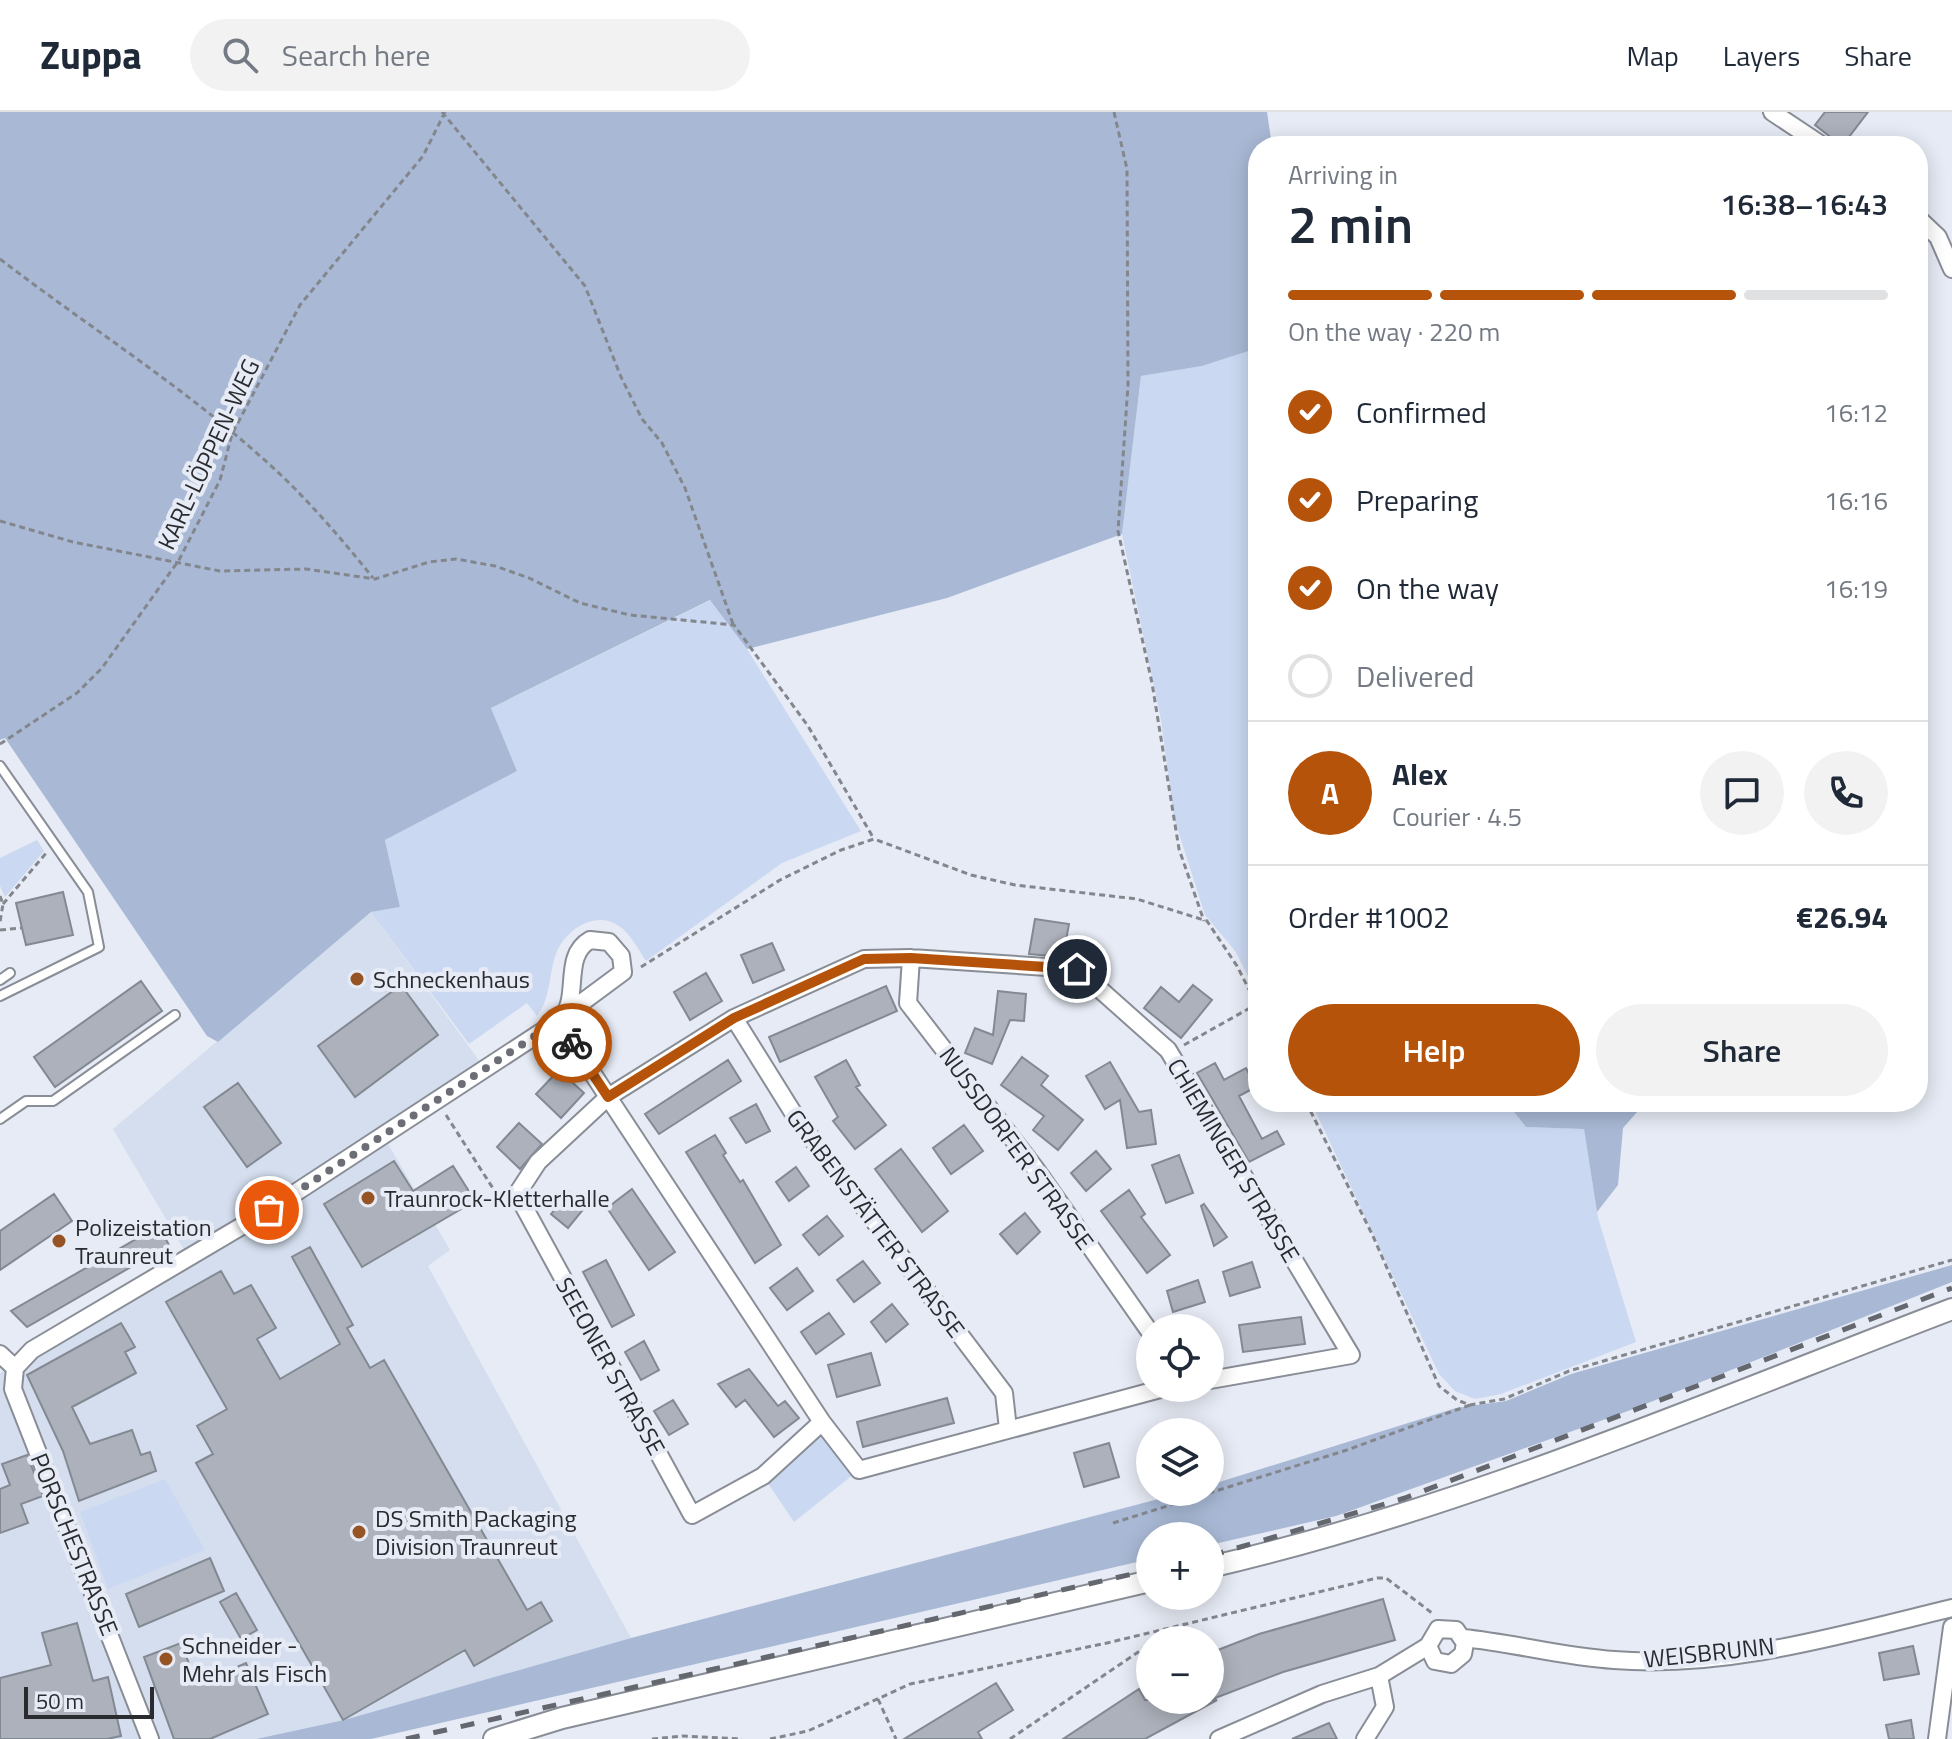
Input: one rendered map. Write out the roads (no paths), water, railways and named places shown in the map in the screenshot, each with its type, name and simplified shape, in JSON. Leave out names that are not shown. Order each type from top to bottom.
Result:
[{"type":"street","points":[[1772,112],[1808,136]]},
{"type":"street","points":[[1945,234],[1952,269]]},
{"type":"street","points":[[0,1354],[15,1368],[32,1350],[269,1210],[561,1018],[623,972],[621,956],[609,942],[600,938],[583,944],[574,959],[561,1018],[608,1097],[822,1422],[859,1470],[1136,1395]]},
{"type":"street","name":"CHIEMINGER STRASSE","points":[[608,1097],[734,1018],[864,959],[911,958],[1077,969],[1170,1054],[1351,1355],[1224,1378]]},
{"type":"street","name":"NUSSDORFER STRASSE","points":[[911,958],[908,1003],[1035,1168],[1137,1314]]},
{"type":"street","name":"GRABENSTÄTTER STRASSE","points":[[734,1018],[797,1119],[1004,1393],[1008,1429]]},
{"type":"street","name":"SEEONER STRASSE","points":[[608,1097],[538,1162],[517,1194],[692,1515],[763,1476],[822,1422]]},
{"type":"street","points":[[1224,1563],[1337,1535],[1475,1491],[1952,1309]]},
{"type":"street","name":"PORSCHESTRASSE","points":[[15,1368],[13,1389],[150,1739]]},
{"type":"street","points":[[494,1739],[562,1718],[1136,1584]]},
{"type":"street","name":"WEISBRUNN","points":[[1463,1638],[1616,1661],[1684,1660],[1748,1652],[1952,1608]]},
{"type":"street","points":[[1219,1739],[1322,1694],[1379,1676],[1428,1646],[1433,1633],[1445,1627],[1456,1630],[1463,1638],[1463,1654],[1451,1664],[1435,1661],[1428,1646]]},
{"type":"street","points":[[1937,1739],[1952,1627]]},
{"type":"street","points":[[1365,1739],[1385,1707],[1379,1676]]},
{"type":"lane","points":[[0,766],[88,892],[99,947],[0,996]]},
{"type":"lane","points":[[0,980],[10,973]]},
{"type":"lane","points":[[0,1119],[26,1101],[53,1101],[175,1015]]},
{"type":"railway","points":[[1224,1552],[1405,1498],[1952,1288]]},
{"type":"railway","points":[[406,1739],[1136,1573]]},
{"type":"place","name":"Schneckenhaus","points":[[357,979]]},
{"type":"place","name":"Traunrock-Kletterhalle","points":[[368,1198]]},
{"type":"place","name":"Polizeistation Traunreut","points":[[59,1241]]},
{"type":"place","name":"DS Smith Packaging Division Traunreut","points":[[359,1532]]},
{"type":"place","name":"Schneider - Mehr als Fisch","points":[[166,1659]]}]
